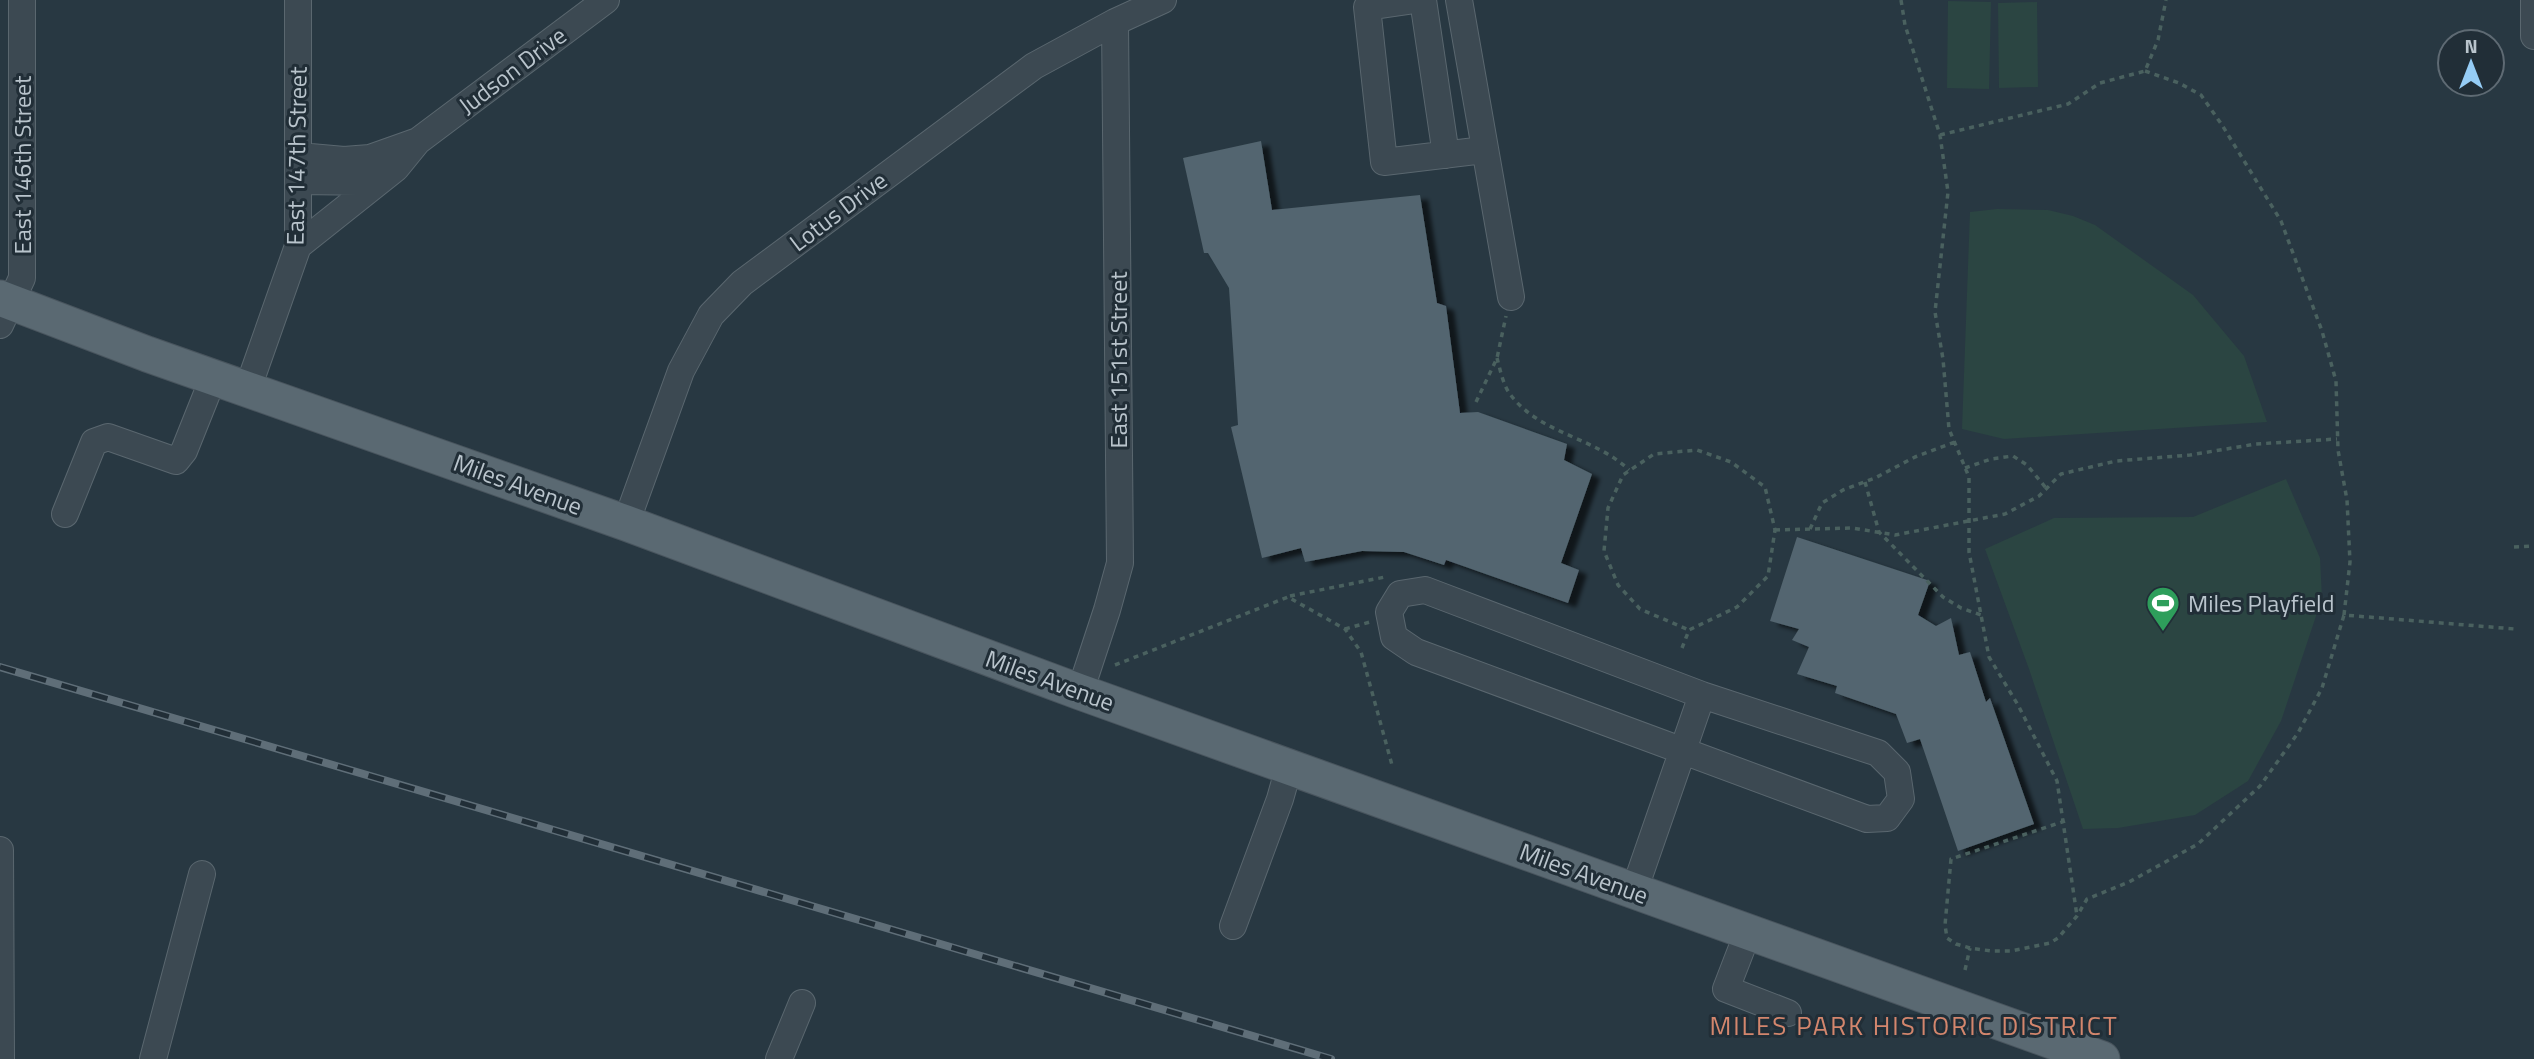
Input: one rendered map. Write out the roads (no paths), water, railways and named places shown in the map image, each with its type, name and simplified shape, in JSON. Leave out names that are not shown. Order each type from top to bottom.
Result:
[{"type":"main road","name":"Miles Avenue","points":[[3,308],[214,376],[626,523],[1080,692],[1748,932],[2080,1055]]},
{"type":"street","name":"East 146th Street","points":[[3,308],[22,278],[22,0]]},
{"type":"street","name":"East 147th Street","points":[[248,388],[298,246],[298,0]]},
{"type":"street","name":"Judson Drive","points":[[298,246],[396,168],[418,141],[606,0]]},
{"type":"street","name":"Lotus Drive","points":[[626,523],[681,371],[711,314],[743,283],[1034,66],[1115,22],[1163,0]]},
{"type":"street","points":[[1415,0],[1367,7],[1384,162],[1484,150]]},
{"type":"street","points":[[1423,0],[1446,155]]},
{"type":"street","points":[[1459,0],[1511,297]]},
{"type":"street","points":[[2534,0],[2534,36]]},
{"type":"street","name":"East 151st Street","points":[[1080,692],[1107,610],[1119,563],[1115,22]]},
{"type":"street","name":"Judson Drive","points":[[299,168],[370,158],[418,141]]},
{"type":"street","points":[[299,168],[378,182]]},
{"type":"street","points":[[65,514],[94,442],[108,437],[176,461],[184,451],[214,376]]},
{"type":"street","points":[[1425,590],[1702,695],[1878,753],[1896,772],[1901,799],[1887,818],[1867,819],[1416,652],[1394,637],[1389,612],[1400,594],[1425,590]]},
{"type":"street","points":[[1634,891],[1702,695]]},
{"type":"street","points":[[1233,926],[1280,799],[1289,767]]},
{"type":"street","points":[[0,850],[1,1059]]},
{"type":"street","points":[[153,1059],[202,874]]},
{"type":"street","points":[[1748,932],[1726,989],[1788,1013]]},
{"type":"street","points":[[779,1059],[802,1003]]},
{"type":"railway","points":[[0,667],[1331,1059]]},
{"type":"place","name":"Miles Playfield","points":[[2163,633]]},
{"type":"district","name":"MILES PARK HISTORIC DISTRICT","points":[[1914,1025]]}]
